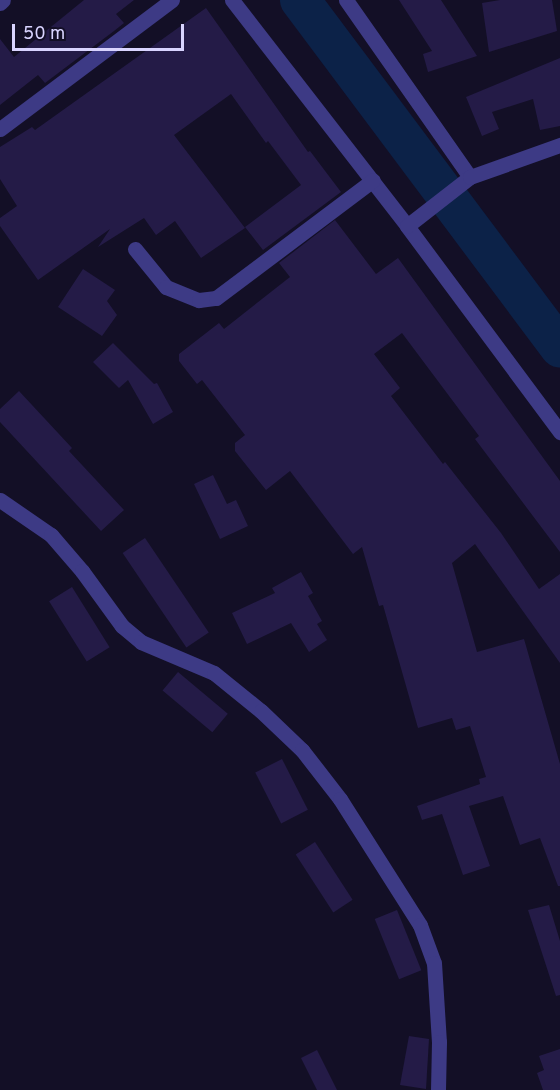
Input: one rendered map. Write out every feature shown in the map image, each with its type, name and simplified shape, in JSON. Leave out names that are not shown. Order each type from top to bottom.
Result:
[{"type":"street","points":[[0,129],[172,0]]},
{"type":"street","points":[[232,0],[373,180],[560,432]]},
{"type":"street","points":[[346,0],[470,177]]},
{"type":"street","points":[[407,226],[470,177],[560,145]]},
{"type":"street","points":[[135,249],[166,287],[200,300],[216,298],[373,180]]},
{"type":"street","points":[[0,500],[51,535],[82,571],[122,626],[141,642],[214,673],[261,711],[302,750],[340,799],[420,925],[434,963],[439,1042],[438,1090]]},
{"type":"building","points":[[84,0],[134,0],[116,14],[124,23],[114,31],[45,83],[38,75],[0,105],[0,39],[14,57]]},
{"type":"building","points":[[399,0],[441,0],[477,56],[428,72],[423,54],[432,51]]},
{"type":"building","points":[[500,0],[552,0],[557,31],[489,52],[482,3]]},
{"type":"building","points":[[206,8],[308,152],[310,151],[341,192],[263,250],[245,227],[301,185],[268,141],[266,143],[231,94],[174,135],[245,228],[201,258],[175,221],[156,235],[144,218],[98,247],[110,229],[38,280],[0,226],[0,218],[17,206],[0,179],[0,147],[32,127],[35,130]]},
{"type":"building","points":[[560,58],[560,126],[540,130],[533,99],[492,112],[499,129],[482,136],[466,97]]},
{"type":"building","points":[[335,220],[376,274],[398,258],[560,481],[560,552],[475,439],[479,436],[402,333],[374,354],[400,388],[391,396],[443,464],[445,462],[501,533],[539,589],[560,574],[560,663],[475,544],[452,563],[477,652],[524,639],[560,764],[560,886],[558,886],[540,838],[520,845],[503,796],[469,806],[490,866],[463,875],[442,814],[422,820],[417,806],[480,784],[479,779],[486,777],[470,726],[456,730],[452,718],[418,728],[383,605],[379,606],[362,547],[353,554],[290,471],[266,490],[235,451],[235,443],[245,435],[202,380],[197,384],[179,361],[179,354],[219,323],[224,329],[290,277],[279,263]]},
{"type":"building","points":[[83,269],[115,290],[107,301],[117,315],[102,336],[58,307]]},
{"type":"building","points":[[113,343],[154,384],[157,383],[173,412],[153,424],[128,380],[119,388],[93,362]]},
{"type":"building","points":[[19,391],[72,448],[69,451],[124,510],[101,531],[0,422],[0,409]]},
{"type":"building","points":[[213,475],[227,504],[236,500],[248,526],[220,539],[194,484]]},
{"type":"building","points":[[145,538],[209,633],[186,648],[123,553]]},
{"type":"building","points":[[301,572],[313,593],[308,596],[322,621],[317,624],[327,640],[309,652],[291,623],[247,644],[232,613],[275,593],[272,588]]},
{"type":"building","points":[[72,587],[110,647],[87,662],[49,601]]},
{"type":"building","points":[[178,672],[228,714],[212,732],[163,690]]},
{"type":"building","points":[[282,759],[308,810],[281,823],[255,773]]},
{"type":"building","points":[[315,842],[353,900],[333,912],[296,855]]},
{"type":"building","points":[[549,905],[560,941],[560,995],[556,996],[528,910]]},
{"type":"building","points":[[397,910],[421,970],[399,979],[375,919]]},
{"type":"building","points":[[409,1036],[429,1039],[426,1089],[400,1085]]},
{"type":"building","points":[[560,1049],[560,1090],[543,1090],[537,1073],[544,1070],[539,1056]]},
{"type":"building","points":[[317,1050],[337,1090],[317,1090],[301,1058]]},
{"type":"waterway","points":[[300,0],[560,347]]}]
